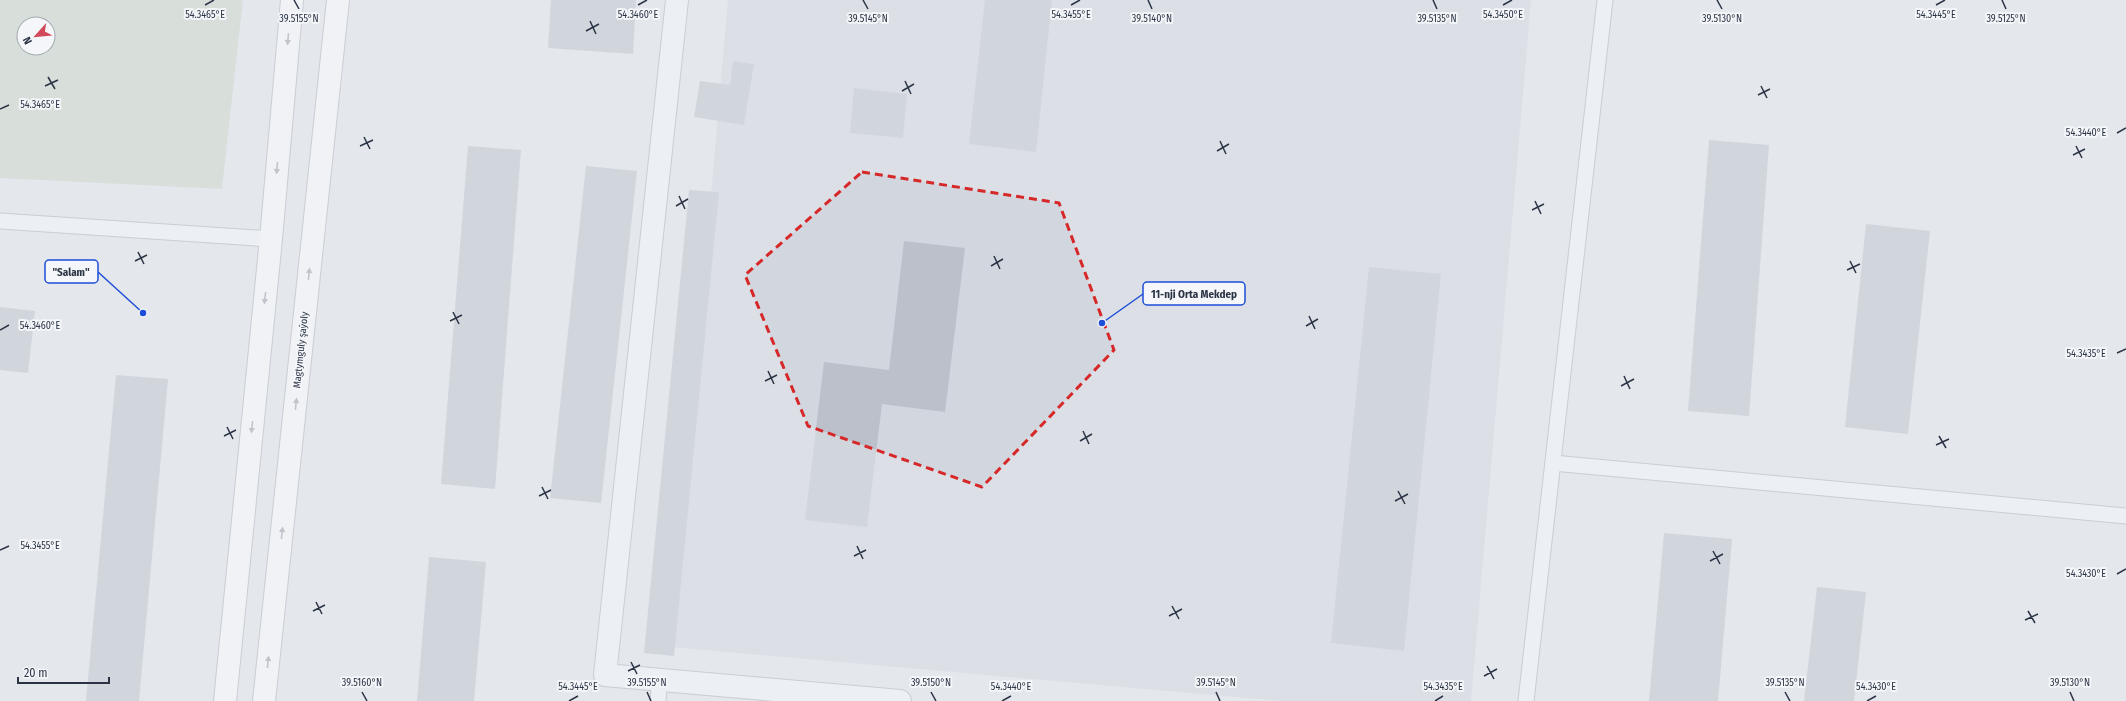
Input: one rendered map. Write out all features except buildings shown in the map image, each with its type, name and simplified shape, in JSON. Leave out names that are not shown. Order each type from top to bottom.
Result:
[{"type":"street","points":[[225,701],[271,239],[292,0]]},
{"type":"street","name":"Magtymguly şaýoly","points":[[264,701],[338,0]]},
{"type":"street","points":[[677,0],[605,675],[900,701]]},
{"type":"lane","points":[[1526,701],[1605,0]]},
{"type":"lane","points":[[0,222],[271,239]]},
{"type":"lane","points":[[1553,463],[2126,516]]},
{"type":"lane","points":[[658,701],[660,679]]},
{"type":"highlighted area","points":[[862,172],[1059,203],[1114,350],[982,487],[808,426],[745,275]]},
{"type":"shaded area","points":[[728,0],[1531,0],[1471,701],[1281,701],[672,647]]},
{"type":"green space","points":[[0,0],[243,0],[222,189],[0,178]]},
{"type":"place","name":"\"Salam\"","points":[[143,313]]},
{"type":"place","name":"11-nji Orta Mekdep","points":[[1102,323]]}]
